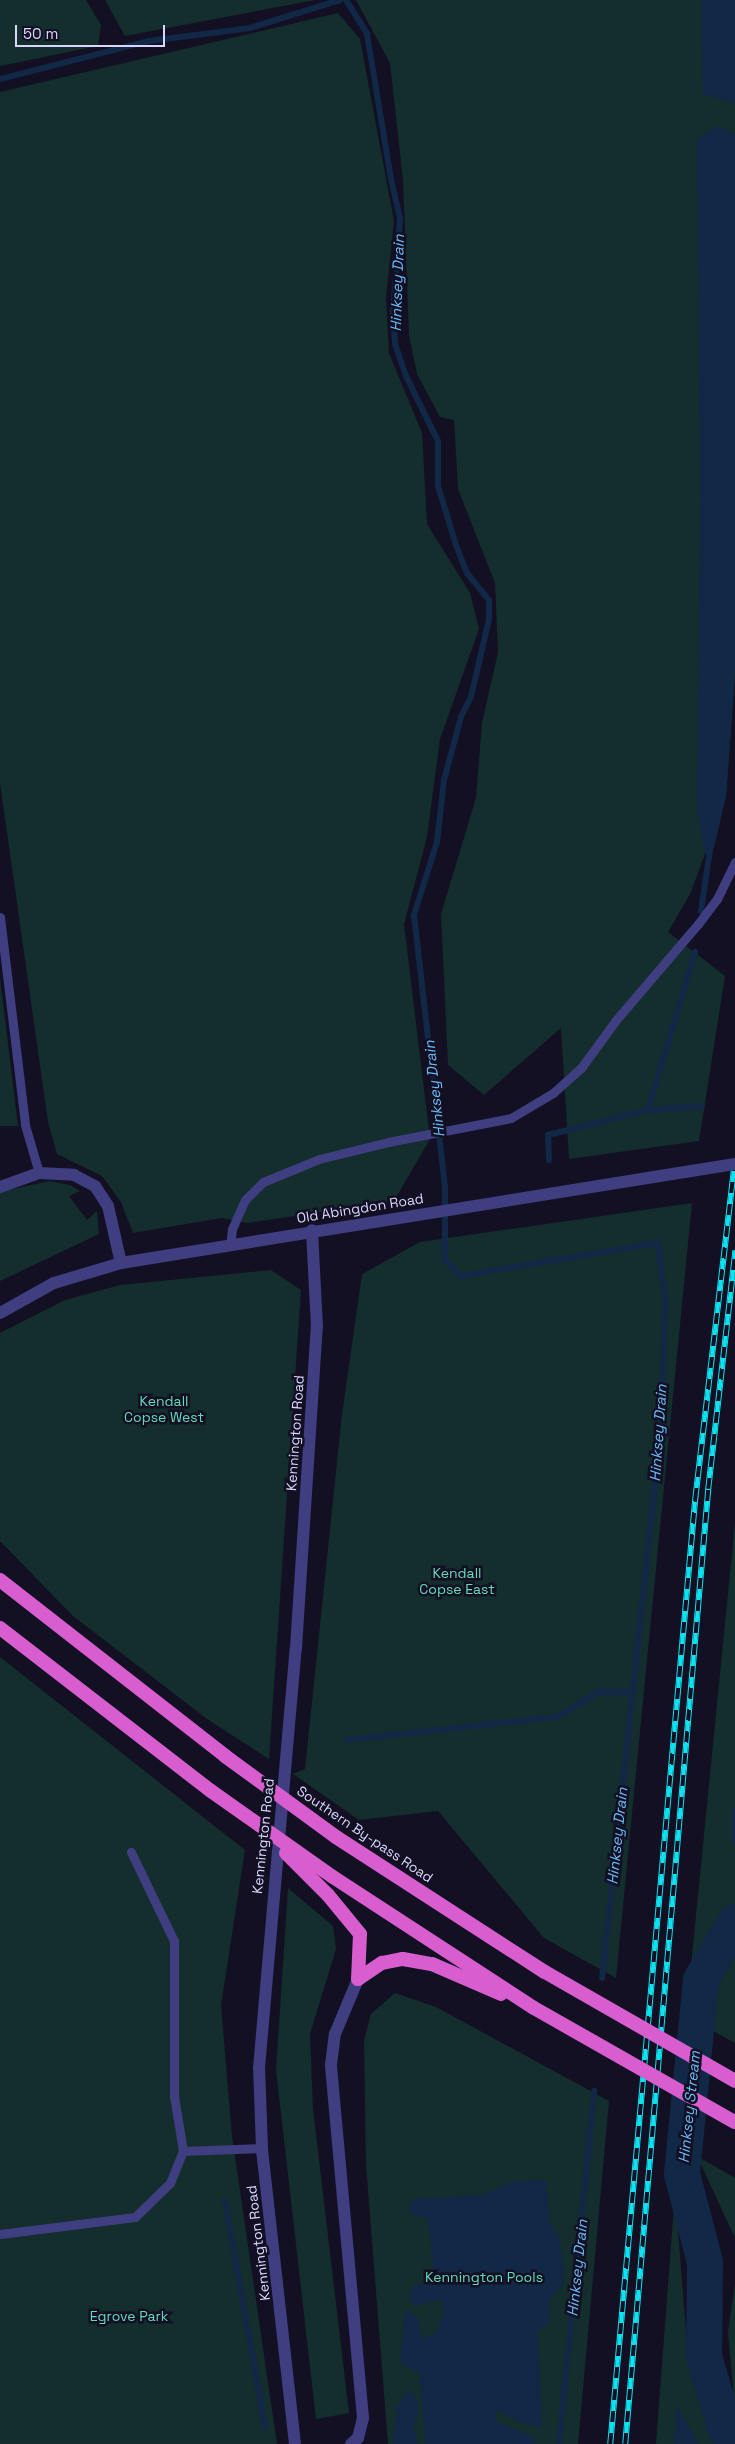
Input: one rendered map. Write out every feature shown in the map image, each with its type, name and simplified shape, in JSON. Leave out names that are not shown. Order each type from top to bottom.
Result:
[{"type":"highway","name":"Southern By-pass Road","points":[[0,1580],[225,1756],[336,1836],[545,1972],[735,2081]]},
{"type":"highway","points":[[0,1628],[211,1791],[333,1877],[534,2008],[735,2122]]},
{"type":"highway","points":[[262,1828],[328,1895],[360,1934],[358,1979]]},
{"type":"highway","points":[[358,1979],[382,1963],[402,1958],[432,1964],[534,2008]]},
{"type":"street","name":"Old Abingdon Road","points":[[0,1313],[54,1283],[121,1263],[230,1246],[312,1230],[735,1164]]},
{"type":"street","points":[[0,1187],[38,1173],[74,1175],[95,1186],[108,1206],[121,1263]]},
{"type":"street","name":"Kennington Road","points":[[295,2444],[262,2148],[259,2068],[296,1648],[317,1327],[312,1230]]},
{"type":"street","points":[[351,2444],[358,2438],[364,2418],[331,2065],[335,2034],[358,1979]]},
{"type":"lane","points":[[230,1246],[232,1229],[245,1200],[263,1182],[319,1159],[511,1118],[553,1093],[581,1068],[616,1020],[698,924],[717,899],[735,862]]},
{"type":"lane","points":[[0,917],[24,1125],[38,1173]]},
{"type":"lane","points":[[0,2234],[135,2216],[170,2183],[183,2151],[174,2096],[174,1941],[131,1852]]},
{"type":"lane","points":[[183,2151],[262,2148]]},
{"type":"green space","points":[[0,0],[86,0],[101,25],[98,46],[0,66]]},
{"type":"green space","points":[[105,0],[315,0],[125,36]]},
{"type":"green space","points":[[356,0],[735,0],[735,674],[726,796],[714,847],[705,854],[690,894],[668,932],[725,976],[699,1141],[569,1159],[561,1028],[484,1095],[448,1065],[441,914],[476,798],[482,723],[498,652],[495,583],[458,489],[454,420],[440,417],[417,374],[409,335],[403,180],[390,63]]},
{"type":"green space","points":[[338,13],[360,39],[394,221],[386,298],[389,353],[422,433],[427,524],[470,593],[479,629],[440,739],[427,837],[404,924],[430,1139],[394,1201],[247,1223],[222,1218],[133,1233],[121,1202],[102,1176],[57,1154],[48,1122],[0,783],[0,92]]},
{"type":"green space","points":[[0,978],[18,1126],[0,1126]]},
{"type":"green space","points":[[49,1181],[70,1185],[80,1191],[69,1196],[87,1220],[97,1211],[99,1234],[0,1281],[0,1192]]},
{"type":"green space","name":"Kendall Copse East","points":[[692,1203],[616,1978],[544,1938],[438,1811],[359,1820],[293,1774],[305,1769],[342,1414],[362,1274],[420,1242]]},
{"type":"green space","name":"Kendall Copse West","points":[[271,1270],[301,1290],[269,1759],[207,1719],[73,1616],[0,1541],[0,1333],[65,1300],[120,1285]]},
{"type":"green space","points":[[735,1523],[735,2043],[686,2016]]},
{"type":"green space","name":"Egrove Park","points":[[0,1657],[245,1850],[221,2005],[232,2136],[277,2444],[0,2444]]},
{"type":"green space","points":[[288,1888],[333,1926],[336,1949],[310,2034],[313,2109],[349,2413],[316,2419],[276,2070]]},
{"type":"green space","name":"Kennington Pools","points":[[395,1993],[436,2007],[609,2101],[578,2444],[388,2444],[366,2164],[364,2040],[371,2014]]},
{"type":"green space","points":[[697,2156],[735,2178],[735,2238]]},
{"type":"green space","points":[[675,2193],[688,2355],[717,2444],[656,2444]]},
{"type":"green space","points":[[735,2284],[735,2409],[728,2332]]},
{"type":"water","points":[[701,0],[735,0],[735,103],[703,94]]},
{"type":"water","points":[[717,126],[735,134],[735,674],[726,796],[714,847],[705,854],[697,809],[700,498],[697,139]]},
{"type":"water","points":[[546,2180],[551,2225],[559,2236],[564,2271],[563,2284],[549,2301],[550,2320],[538,2333],[542,2427],[523,2424],[500,2411],[495,2413],[496,2422],[530,2435],[537,2444],[426,2444],[419,2373],[400,2363],[404,2318],[407,2309],[417,2318],[423,2339],[437,2332],[443,2312],[441,2300],[414,2306],[408,2299],[414,2285],[430,2283],[434,2278],[428,2219],[411,2214],[408,2208],[414,2199],[484,2195],[514,2181]]},
{"type":"water","points":[[407,2390],[417,2399],[419,2413],[413,2427],[418,2444],[393,2444],[397,2407]]},
{"type":"water","points":[[677,2406],[699,2444],[674,2444]]},
{"type":"waterway","points":[[0,79],[149,41],[250,28],[340,0]]},
{"type":"waterway","name":"Hinksey Drain","points":[[346,0],[367,34],[391,179],[400,218],[393,314],[395,344],[407,378],[438,441],[438,486],[456,545],[467,573],[489,600],[489,619],[471,697],[461,717],[444,780],[437,842],[414,915],[445,1186],[445,1260],[461,1276],[658,1243],[665,1299],[662,1417],[602,1978]]},
{"type":"waterway","points":[[701,911],[710,850]]},
{"type":"waterway","points":[[549,1160],[548,1135],[648,1110],[695,952]]},
{"type":"waterway","points":[[648,1110],[702,1106]]},
{"type":"waterway","points":[[347,1740],[557,1717],[599,1692],[633,1692]]},
{"type":"waterway","points":[[735,1812],[735,1840]]},
{"type":"waterway","name":"Hinksey Stream","points":[[735,1922],[701,1980],[682,2174],[705,2262],[704,2357],[725,2427],[735,2443]]},
{"type":"waterway","name":"Hinksey Drain","points":[[559,2444],[594,2091]]},
{"type":"waterway","points":[[225,2201],[265,2428]]},
{"type":"railway","points":[[610,2444],[695,1499],[735,1159]]},
{"type":"railway","points":[[625,2444],[708,1489],[735,1251]]}]
